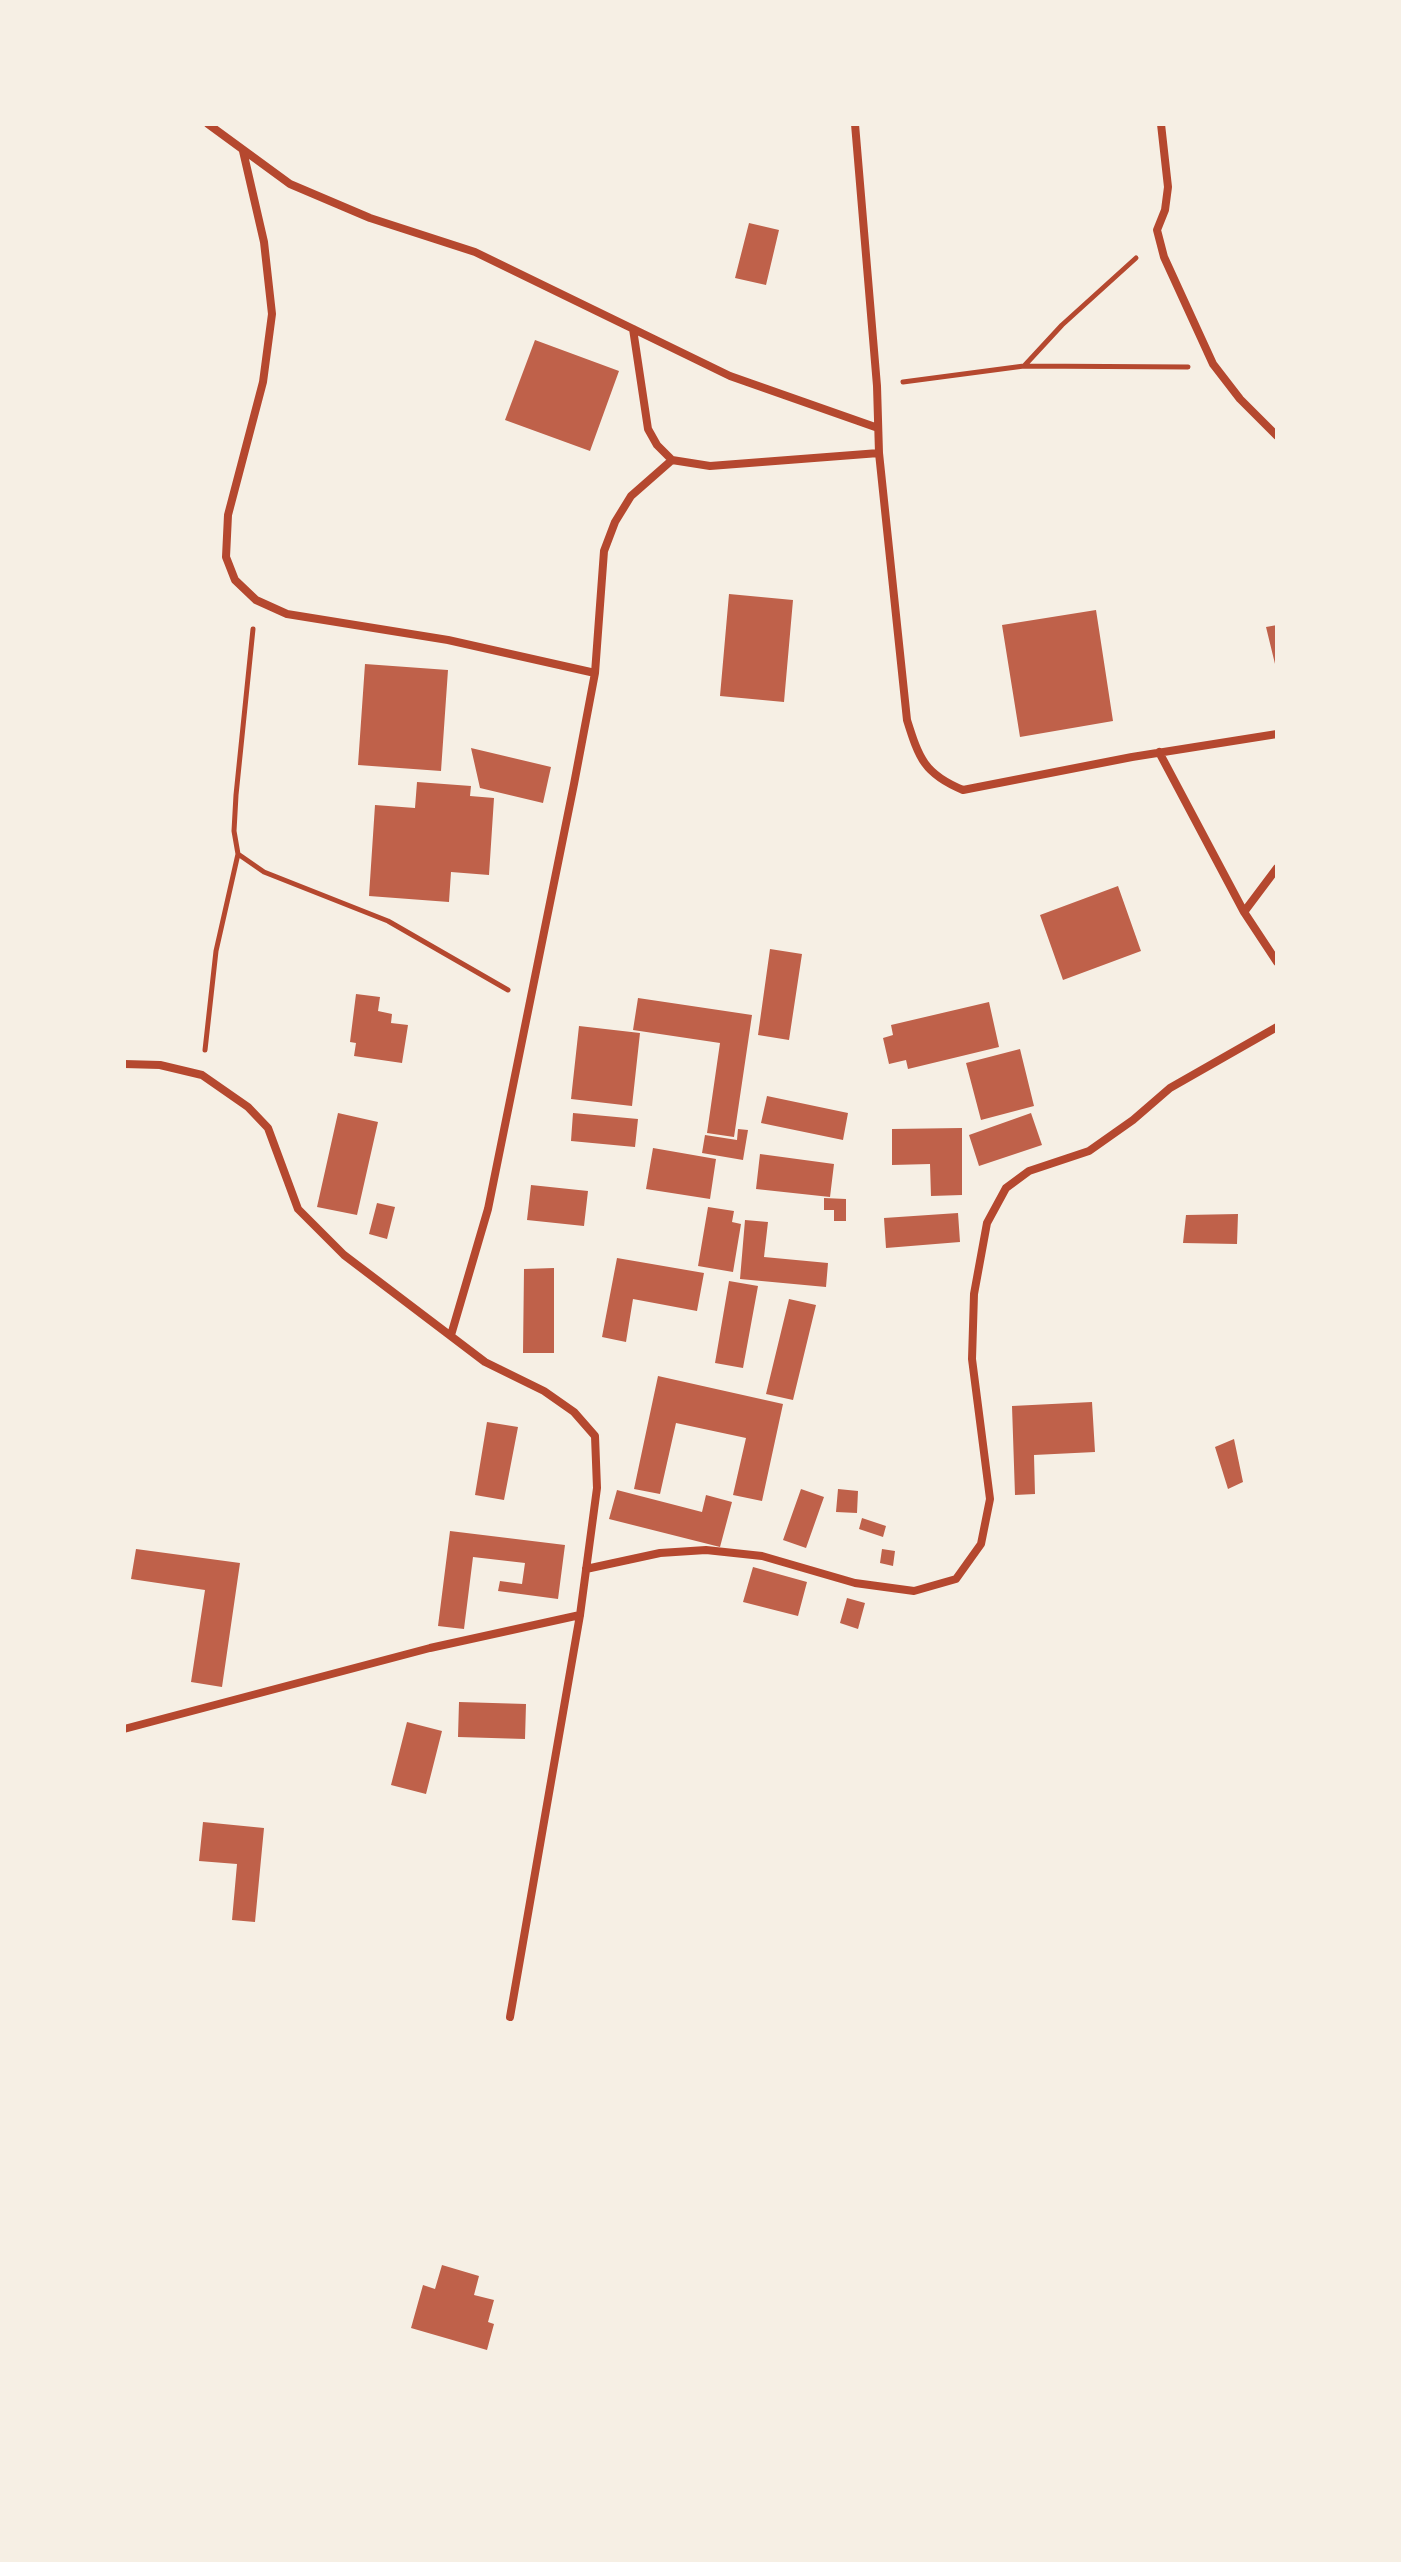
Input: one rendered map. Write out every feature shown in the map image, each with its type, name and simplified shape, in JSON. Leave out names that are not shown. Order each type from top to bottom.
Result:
[{"type":"street","points":[[208,124],[290,184],[370,218],[475,252],[730,376],[878,428]]},
{"type":"street","points":[[855,124],[877,386],[879,453],[907,720],[919,759],[941,781],[963,790],[1159,752],[1277,734]]},
{"type":"street","points":[[1161,124],[1168,187],[1165,210],[1157,230],[1159,240],[1213,364],[1240,399],[1277,436]]},
{"type":"street","points":[[243,151],[264,242],[272,314],[263,382],[228,515],[226,557],[235,580],[256,600],[287,614],[448,640],[595,673]]},
{"type":"street","points":[[633,329],[648,429],[657,445],[672,460],[710,466],[879,453]]},
{"type":"street","points":[[451,1335],[488,1209],[531,1004],[595,673],[604,551],[615,522],[631,496],[672,460]]},
{"type":"street","points":[[1159,752],[1244,912],[1277,962]]},
{"type":"street","points":[[1244,912],[1277,868]]},
{"type":"street","points":[[586,1569],[660,1553],[706,1550],[762,1556],[855,1583],[914,1591],[956,1579],[981,1544],[990,1499],[972,1359],[974,1294],[987,1223],[1006,1188],[1029,1171],[1089,1151],[1133,1120],[1170,1088],[1277,1027]]},
{"type":"street","points":[[124,1064],[160,1065],[202,1075],[248,1107],[268,1128],[298,1209],[344,1255],[485,1362],[544,1391],[574,1412],[595,1436],[597,1488],[580,1615],[510,2017]]},
{"type":"street","points":[[124,1729],[430,1648],[580,1615]]},
{"type":"path","points":[[1024,366],[1062,325],[1159,240]]},
{"type":"path","points":[[877,386],[957,372],[1024,366],[1148,370],[1213,364]]},
{"type":"path","points":[[202,1075],[216,951],[238,854],[234,831],[236,795],[256,600]]},
{"type":"path","points":[[238,854],[264,872],[388,921],[531,1004]]},
{"type":"building","points":[[749,223],[779,230],[766,285],[735,278]]},
{"type":"building","points":[[535,340],[619,371],[590,451],[505,420]]},
{"type":"building","points":[[729,594],[793,600],[784,702],[720,696]]},
{"type":"building","points":[[1096,610],[1113,721],[1020,737],[1002,625]]},
{"type":"building","points":[[1277,625],[1277,668],[1276,668],[1266,627]]},
{"type":"building","points":[[365,664],[448,670],[441,771],[358,765]]},
{"type":"building","points":[[471,748],[551,767],[543,803],[480,788]]},
{"type":"building","points":[[417,782],[471,786],[470,796],[494,798],[489,875],[451,872],[449,902],[369,896],[375,805],[415,808]]},
{"type":"building","points":[[1118,886],[1141,951],[1063,980],[1040,915]]},
{"type":"building","points":[[770,949],[802,954],[789,1040],[758,1035]]},
{"type":"building","points":[[356,994],[380,997],[378,1011],[392,1014],[391,1023],[408,1025],[402,1063],[354,1056],[356,1043],[350,1042]]},
{"type":"building","points":[[638,998],[752,1015],[734,1137],[707,1133],[720,1043],[633,1030]]},
{"type":"building","points":[[989,1002],[999,1047],[908,1069],[906,1060],[889,1064],[883,1038],[893,1035],[891,1025]]},
{"type":"building","points":[[579,1026],[640,1033],[632,1106],[571,1099]]},
{"type":"building","points":[[1020,1049],[1034,1106],[981,1120],[966,1063]]},
{"type":"building","points":[[767,1096],[848,1113],[843,1140],[761,1123]]},
{"type":"building","points":[[338,1113],[378,1122],[357,1215],[317,1207]]},
{"type":"building","points":[[573,1113],[638,1119],[635,1147],[571,1141]]},
{"type":"building","points":[[1031,1113],[1042,1145],[979,1166],[969,1135]]},
{"type":"building","points":[[962,1128],[962,1195],[931,1196],[930,1164],[892,1165],[892,1129]]},
{"type":"building","points":[[738,1129],[748,1130],[743,1160],[702,1153],[705,1135],[737,1140]]},
{"type":"building","points":[[653,1148],[716,1159],[710,1199],[646,1189]]},
{"type":"building","points":[[760,1154],[834,1164],[830,1197],[756,1189]]},
{"type":"building","points":[[531,1185],[588,1191],[584,1226],[527,1220]]},
{"type":"building","points":[[824,1198],[846,1199],[846,1221],[834,1221],[834,1210],[824,1210]]},
{"type":"building","points":[[377,1203],[395,1207],[387,1239],[369,1234]]},
{"type":"building","points":[[708,1207],[734,1211],[732,1222],[741,1224],[733,1272],[698,1266]]},
{"type":"building","points":[[958,1213],[960,1242],[886,1248],[884,1218]]},
{"type":"building","points":[[1238,1214],[1237,1244],[1183,1243],[1186,1215]]},
{"type":"building","points":[[745,1220],[768,1222],[764,1257],[828,1263],[826,1287],[740,1279]]},
{"type":"building","points":[[617,1258],[704,1273],[697,1311],[633,1299],[626,1342],[602,1337]]},
{"type":"building","points":[[554,1268],[554,1353],[523,1353],[524,1269]]},
{"type":"building","points":[[729,1281],[758,1286],[743,1368],[715,1363]]},
{"type":"building","points":[[789,1299],[816,1305],[793,1400],[766,1394]]},
{"type":"building","points":[[658,1376],[783,1404],[762,1501],[733,1495],[746,1438],[676,1423],[660,1494],[634,1489]]},
{"type":"building","points":[[1092,1402],[1095,1452],[1034,1455],[1035,1494],[1015,1495],[1012,1406]]},
{"type":"building","points":[[487,1422],[518,1427],[504,1500],[475,1495]]},
{"type":"building","points":[[1234,1439],[1243,1482],[1228,1489],[1215,1447]]},
{"type":"building","points":[[801,1489],[824,1497],[806,1548],[783,1540]]},
{"type":"building","points":[[838,1489],[858,1491],[857,1513],[836,1512]]},
{"type":"building","points":[[617,1490],[702,1512],[706,1495],[732,1502],[720,1547],[609,1519]]},
{"type":"building","points":[[862,1518],[886,1526],[883,1537],[859,1529]]},
{"type":"building","points":[[450,1531],[565,1545],[558,1599],[498,1591],[500,1581],[522,1584],[525,1563],[473,1557],[464,1629],[438,1626]]},
{"type":"building","points":[[136,1549],[240,1563],[222,1687],[191,1682],[205,1590],[131,1579]]},
{"type":"building","points":[[882,1549],[895,1551],[893,1566],[880,1563]]},
{"type":"building","points":[[753,1567],[807,1582],[798,1616],[743,1602]]},
{"type":"building","points":[[847,1598],[865,1603],[858,1629],[840,1623]]},
{"type":"building","points":[[459,1702],[526,1704],[525,1739],[458,1737]]},
{"type":"building","points":[[407,1722],[442,1731],[426,1794],[391,1785]]},
{"type":"building","points":[[203,1822],[264,1828],[255,1922],[232,1920],[237,1864],[199,1861]]},
{"type":"building","points":[[442,2265],[479,2276],[474,2295],[494,2300],[488,2322],[494,2324],[487,2350],[411,2328],[423,2285],[435,2289]]}]
